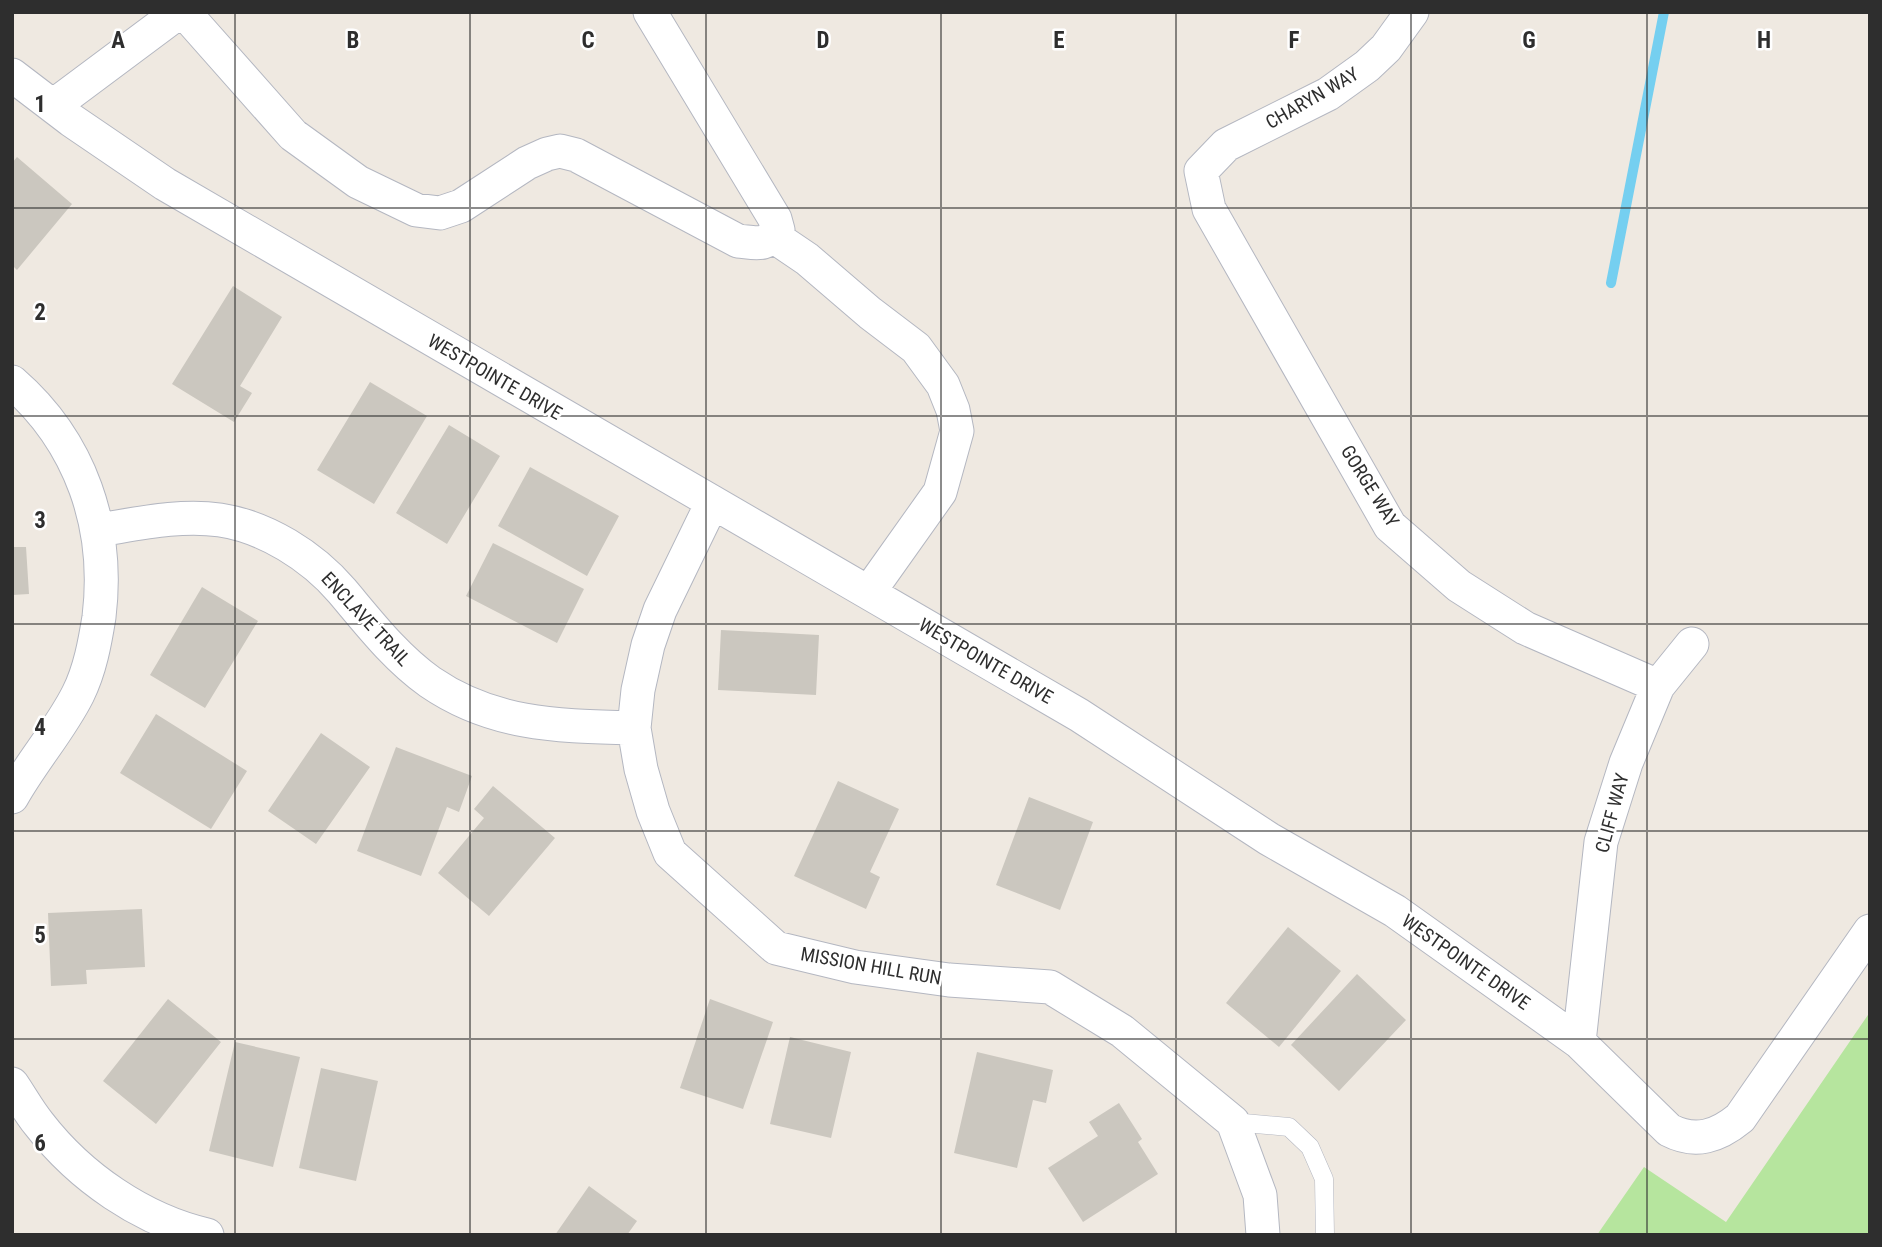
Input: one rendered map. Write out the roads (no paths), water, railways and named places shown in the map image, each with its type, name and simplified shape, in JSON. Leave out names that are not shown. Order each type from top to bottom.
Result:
[{"type":"street","points":[[53,106],[179,12]]},
{"type":"street","points":[[184,12],[293,135],[358,182],[416,210],[440,213],[461,206],[527,163],[560,151],[576,155],[738,241],[761,243],[770,240],[778,230],[775,219],[650,12]]},
{"type":"street","name":"CHARYN WAY","points":[[1201,171],[1226,145],[1328,94],[1367,66],[1386,48],[1412,12]]},
{"type":"street","name":"WESTPOINTE DRIVE","points":[[12,75],[165,184],[1079,715],[1269,839],[1395,911],[1579,1042],[1669,1130],[1680,1136],[1708,1136],[1725,1130],[1740,1118],[1870,931]]},
{"type":"street","name":"GORGE WAY","points":[[1201,171],[1209,209],[1390,526],[1459,586],[1525,628],[1658,686]]},
{"type":"street","points":[[773,236],[807,258],[870,313],[916,348],[943,385],[953,410],[957,431],[940,492],[869,592]]},
{"type":"street","points":[[12,382],[54,427],[75,462],[99,530],[103,586],[96,642],[79,693],[12,797]]},
{"type":"street","name":"MISSION HILL RUN","points":[[712,503],[668,589],[648,645],[638,690],[634,728],[641,769],[653,811],[670,853],[776,948],[855,967],[909,975],[1050,987],[1122,1031],[1233,1122]]},
{"type":"street","name":"ENCLAVE TRAIL","points":[[99,530],[182,519],[219,520],[253,529],[284,544],[314,564],[340,589],[398,656],[431,683],[466,702],[501,716],[537,724],[634,728]]},
{"type":"street","name":"CLIFF WAY","points":[[1579,1042],[1601,842],[1626,763],[1658,686],[1692,644]]},
{"type":"street","points":[[12,1084],[39,1125],[73,1160],[111,1192],[151,1215],[207,1235]]},
{"type":"street","points":[[1233,1122],[1260,1195],[1264,1235]]},
{"type":"lane","points":[[1233,1122],[1289,1126],[1310,1147],[1324,1179],[1325,1235]]},
{"type":"waterway","points":[[1611,283],[1664,12]]}]
